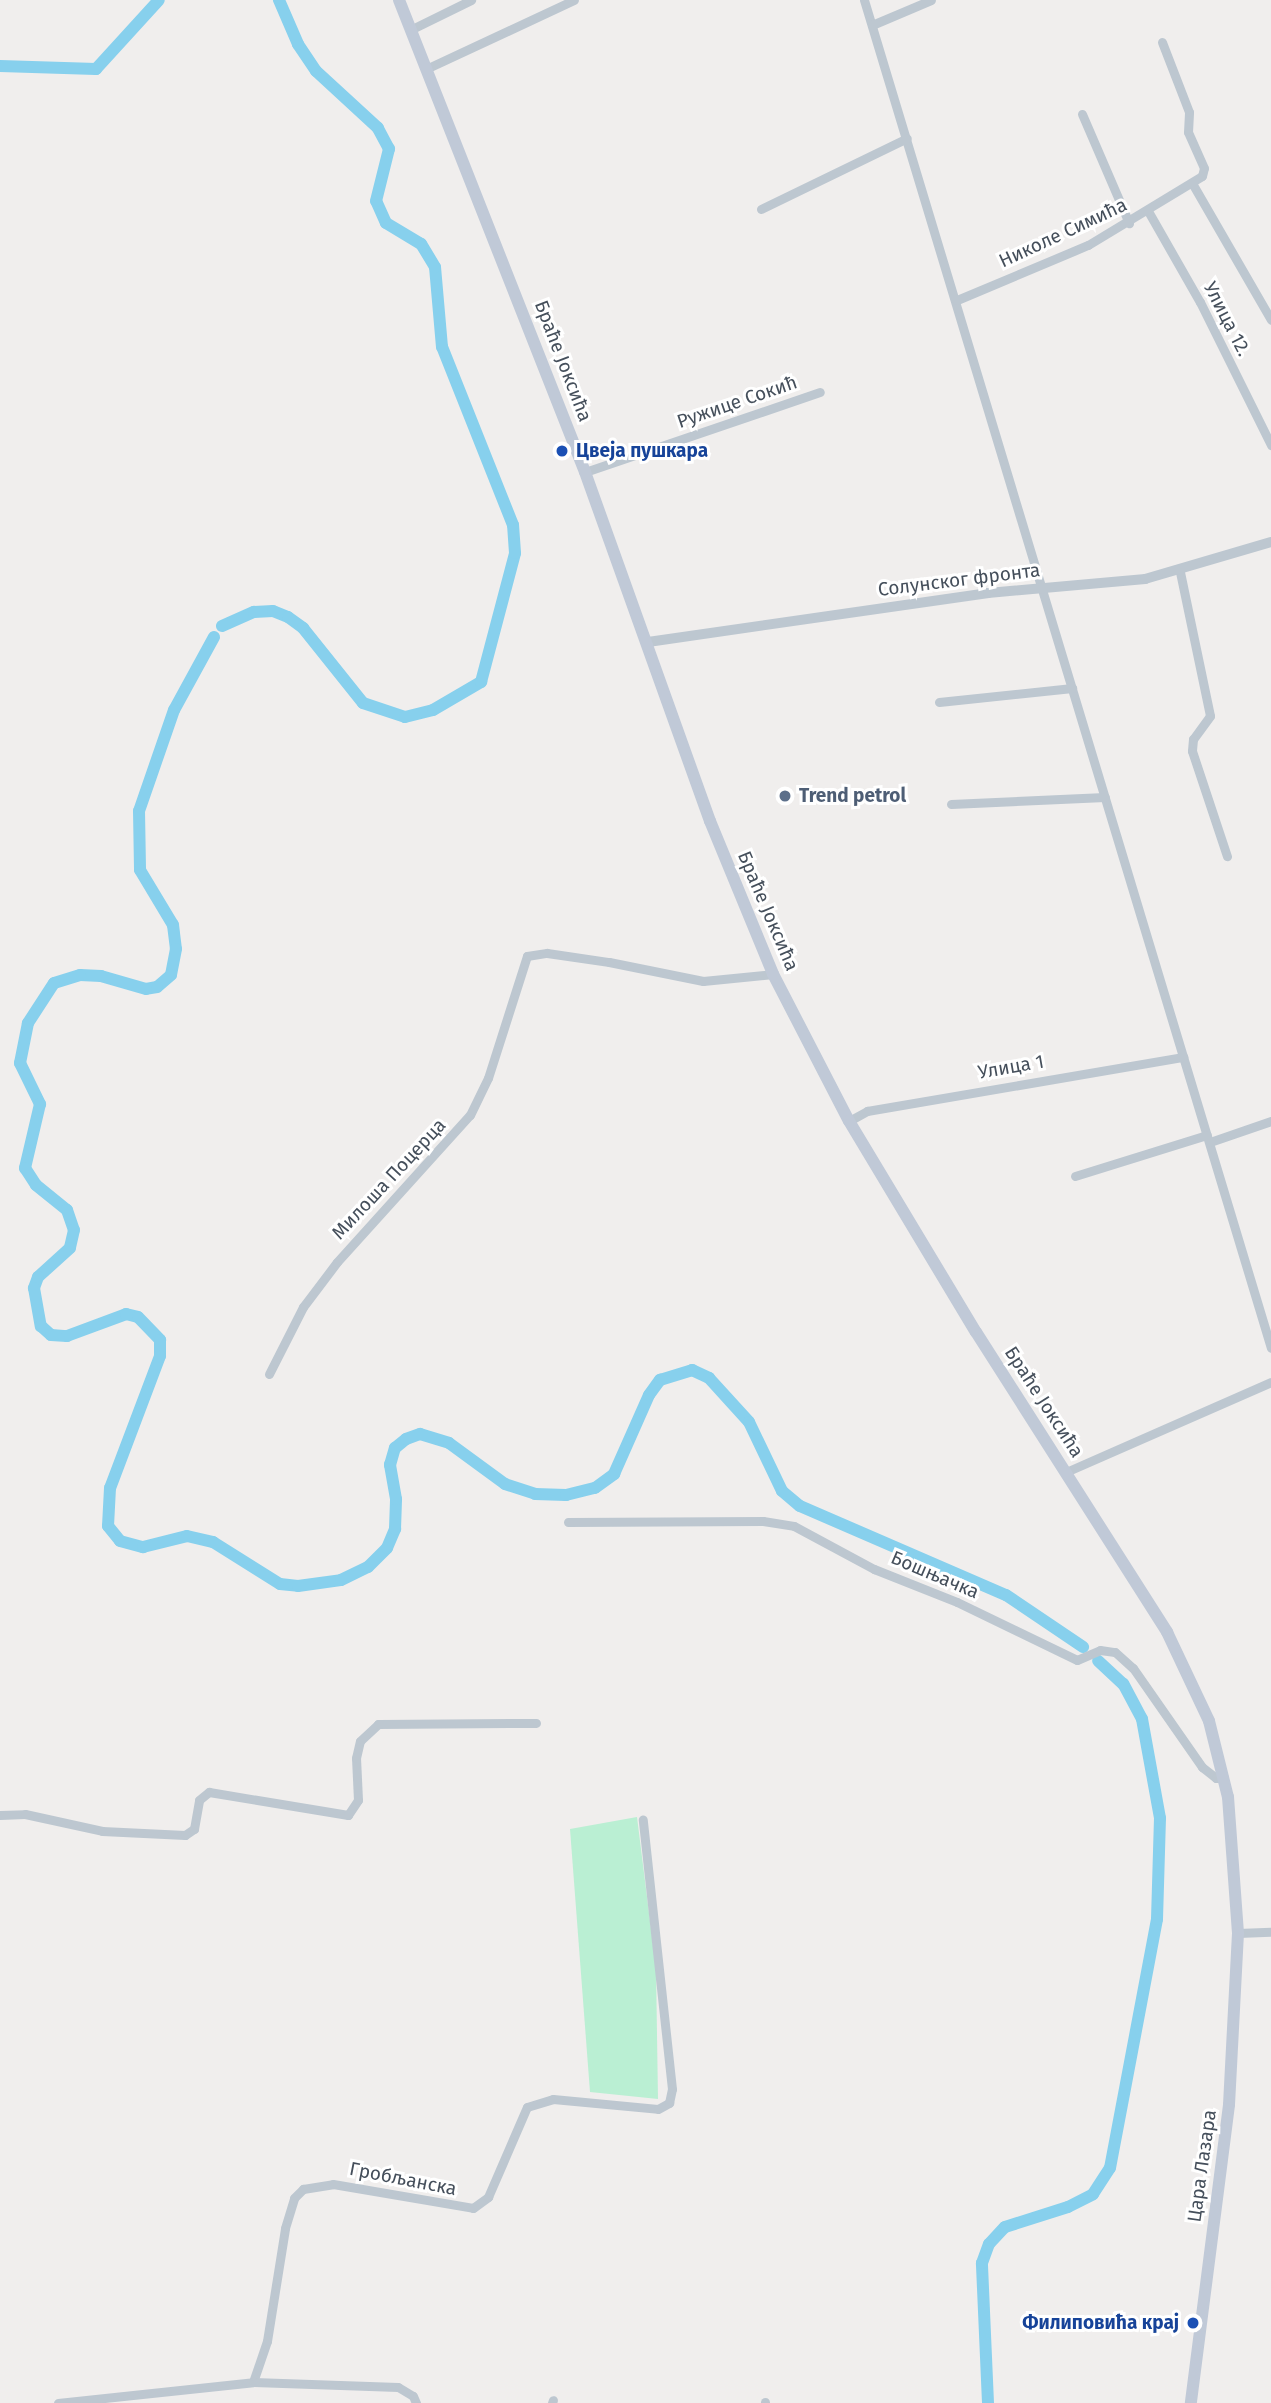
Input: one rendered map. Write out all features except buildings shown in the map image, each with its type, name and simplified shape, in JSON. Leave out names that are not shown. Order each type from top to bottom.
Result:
[{"type":"main road","name":"Браће Јоксића","points":[[399,0],[585,472],[648,642],[705,810],[773,974],[849,1121],[1181,1659],[1209,1721],[1224,1778],[1238,1933]]},
{"type":"main road","name":"Цара Лазара","points":[[1191,2403],[1229,2105],[1238,1933]]},
{"type":"street","points":[[412,29],[471,0]]},
{"type":"street","points":[[428,68],[574,0]]},
{"type":"street","points":[[864,0],[1044,587],[1271,1348]]},
{"type":"street","points":[[872,25],[931,0]]},
{"type":"street","points":[[1162,43],[1204,168],[1192,183],[1271,320]]},
{"type":"street","points":[[1082,114],[1129,223]]},
{"type":"street","points":[[761,209],[906,138]]},
{"type":"street","name":"Николе Симића","points":[[957,300],[1129,223],[1192,183]]},
{"type":"street","name":"Улица 12.","points":[[1148,211],[1200,302],[1271,445]]},
{"type":"street","name":"Ружице Сокић","points":[[585,472],[820,392]]},
{"type":"street","name":"Солунског фронта","points":[[648,642],[804,616],[1044,587],[1145,579],[1180,572],[1271,542]]},
{"type":"street","points":[[1180,572],[1210,716],[1193,738],[1192,751],[1227,856]]},
{"type":"street","points":[[939,702],[1072,688]]},
{"type":"street","points":[[951,804],[1105,797]]},
{"type":"street","name":"Милоша Поцерца","points":[[269,1374],[296,1318],[337,1262],[470,1115],[488,1078],[527,956],[547,953],[703,981],[773,974]]},
{"type":"street","name":"Улица 1","points":[[849,1121],[867,1111],[1183,1057]]},
{"type":"street","points":[[1075,1176],[1271,1121]]},
{"type":"street","points":[[1066,1472],[1271,1382]]},
{"type":"street","name":"Бошњачка","points":[[568,1522],[763,1521],[805,1531],[874,1569],[957,1602],[1077,1660],[1100,1650],[1115,1652],[1133,1668],[1202,1767],[1216,1778],[1224,1778]]},
{"type":"street","points":[[0,1815],[25,1814],[102,1831],[185,1835],[194,1829],[199,1800],[209,1792],[348,1815],[358,1800],[356,1758],[360,1741],[378,1724],[536,1723]]},
{"type":"street","name":"Гробљанска","points":[[253,2382],[267,2341],[285,2228],[294,2198],[303,2189],[333,2184],[473,2208],[488,2197],[527,2107],[553,2099],[658,2109],[669,2104],[672,2089],[643,1820]]},
{"type":"street","points":[[1238,1933],[1271,1932]]},
{"type":"street","points":[[58,2403],[253,2382],[398,2387],[415,2400]]},
{"type":"green space","points":[[637,1817],[656,1969],[658,2099],[590,2092],[570,1829]]},
{"type":"waterway","points":[[0,66],[96,69],[159,0]]},
{"type":"waterway","points":[[222,626],[254,612],[273,611],[288,617],[303,628],[363,703],[405,717],[433,710],[481,682],[515,553],[513,525],[442,347],[435,267],[421,244],[386,223],[376,201],[389,149],[378,128],[316,71],[298,44],[279,0]]},
{"type":"waterway","points":[[214,637],[174,710],[139,811],[140,870],[173,925],[176,949],[171,975],[157,987],[146,989],[101,976],[80,975],[54,983],[28,1023],[20,1063],[40,1104],[25,1168],[36,1185],[67,1210],[74,1230],[70,1248],[38,1277],[34,1288],[41,1326],[51,1335],[67,1336],[126,1314],[138,1317],[160,1340],[160,1356],[110,1488],[108,1526],[120,1541],[143,1547],[187,1536],[213,1542],[280,1584],[298,1586],[341,1580],[368,1567],[387,1548],[395,1529],[396,1499],[390,1465],[395,1448],[406,1439],[420,1434],[449,1443],[505,1484],[535,1494],[566,1495],[595,1488],[614,1474],[649,1395],[660,1380],[692,1370],[709,1378],[749,1422],[782,1491],[800,1506],[1006,1595],[1083,1647]]},
{"type":"waterway","points":[[988,2403],[982,2263],[989,2244],[1005,2227],[1068,2207],[1093,2194],[1110,2168],[1157,1919],[1160,1818],[1142,1719],[1123,1684],[1098,1661]]},
{"type":"place","name":"Цвеја пушкара","points":[[562,451]]},
{"type":"place","name":"Trend petrol","points":[[785,796]]},
{"type":"place","name":"Филиповића крај","points":[[1193,2323]]}]
